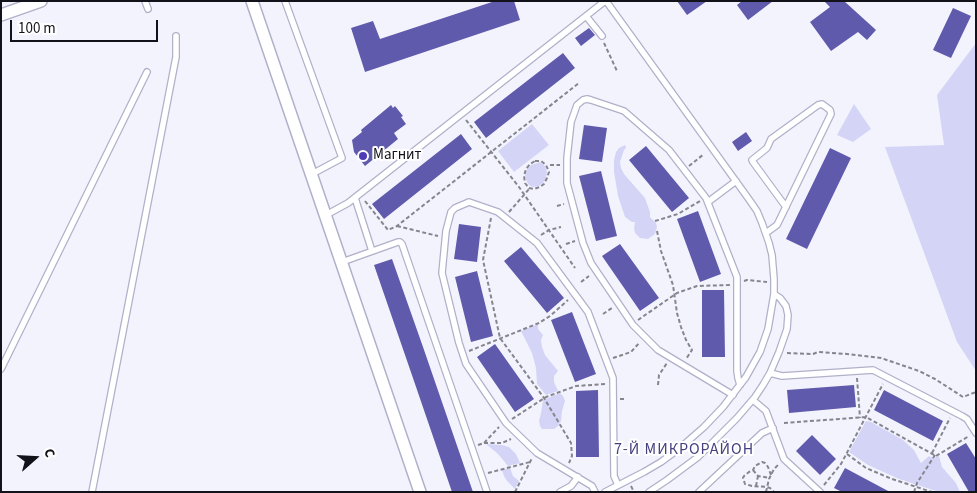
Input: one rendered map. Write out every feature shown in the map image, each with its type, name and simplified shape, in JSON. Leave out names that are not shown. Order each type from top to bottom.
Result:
[{"type":"street","points":[[1,15],[41,1]]},
{"type":"street","points":[[252,1],[420,492]]},
{"type":"lane","points":[[145,1],[148,9]]},
{"type":"lane","points":[[285,1],[342,158],[312,174]]},
{"type":"lane","points":[[326,215],[348,203],[605,1],[756,211],[766,234],[772,255],[774,280],[774,294],[768,329],[760,352],[740,385],[723,407],[680,448],[644,472],[605,492]]},
{"type":"lane","points":[[586,16],[602,36]]},
{"type":"lane","points":[[92,492],[176,57],[176,36]]},
{"type":"lane","points":[[1,369],[147,72]]},
{"type":"lane","points":[[733,394],[658,350],[634,325],[591,263],[583,244],[567,183],[567,158],[571,122],[577,105],[580,102],[587,99],[624,111],[669,150],[707,200],[736,277],[737,371],[740,385]]},
{"type":"lane","points":[[766,234],[776,227],[786,208],[831,114],[830,110],[822,104],[771,139],[767,148],[752,160],[786,208]]},
{"type":"lane","points":[[707,200],[736,181]]},
{"type":"lane","points":[[357,196],[372,251]]},
{"type":"lane","points":[[595,492],[592,486],[537,453],[517,434],[506,423],[466,364],[442,273],[446,231],[452,209],[466,202],[498,212],[537,243],[588,312],[613,378],[614,476],[618,486]]},
{"type":"lane","points":[[342,262],[398,242],[402,244],[487,492]]},
{"type":"lane","points":[[650,491],[698,457],[723,434],[753,400],[770,373],[787,329],[788,315],[786,306],[774,294]]},
{"type":"lane","points":[[770,373],[782,376],[869,370],[878,372],[966,419],[976,433]]},
{"type":"lane","points":[[753,400],[766,411],[784,458],[820,492]]},
{"type":"lane","points":[[699,492],[762,433],[773,428]]},
{"type":"lane","points":[[560,492],[571,486],[578,478]]},
{"type":"path","points":[[602,36],[617,71]]},
{"type":"path","points":[[357,196],[388,230],[397,226],[578,83]]},
{"type":"path","points":[[462,114],[524,195],[575,268]]},
{"type":"path","points":[[535,161],[541,161],[546,165],[549,172],[548,178],[540,187],[530,188],[525,183],[526,169],[535,161]]},
{"type":"path","points":[[505,218],[530,188]]},
{"type":"path","points":[[655,221],[678,214],[707,200]]},
{"type":"path","points":[[492,216],[483,260],[500,338],[544,398],[572,443],[572,456],[568,464]]},
{"type":"path","points":[[397,226],[445,238]]},
{"type":"path","points":[[534,241],[549,230],[562,226]]},
{"type":"path","points":[[657,231],[661,251],[673,285],[681,327],[692,350],[686,359]]},
{"type":"path","points":[[638,320],[675,294],[697,286],[731,285],[748,280],[761,281]]},
{"type":"path","points":[[462,354],[539,323],[575,294]]},
{"type":"path","points":[[606,361],[631,352],[646,337]]},
{"type":"path","points":[[658,385],[659,375],[670,357]]},
{"type":"path","points":[[856,371],[860,418]]},
{"type":"path","points":[[820,492],[847,454],[885,381]]},
{"type":"path","points":[[484,443],[499,428],[544,398],[576,386],[613,383]]},
{"type":"path","points":[[914,492],[954,412]]},
{"type":"path","points":[[784,423],[866,417],[936,456],[976,433]]},
{"type":"path","points":[[472,447],[484,443],[502,443],[517,434]]},
{"type":"path","points":[[515,492],[530,462],[537,453]]},
{"type":"path","points":[[847,454],[866,468],[932,492]]},
{"type":"path","points":[[766,492],[770,476],[784,458]]},
{"type":"path","points":[[482,475],[530,462]]},
{"type":"path","points":[[770,476],[768,467],[762,462],[744,476],[744,482],[749,486],[767,487],[774,492]]},
{"type":"path","points":[[753,470],[758,476]]},
{"type":"path","points":[[758,476],[770,476]]},
{"type":"path","points":[[756,486],[758,476]]},
{"type":"shaded area","points":[[976,43],[976,371],[957,342],[885,147],[944,145],[937,95]]},
{"type":"shaded area","points":[[854,104],[871,129],[853,142],[837,135]]},
{"type":"shaded area","points":[[532,124],[549,145],[514,172],[498,151]]},
{"type":"shaded area","points":[[625,145],[626,148],[620,162],[621,168],[645,198],[650,217],[657,227],[655,234],[648,239],[640,238],[635,233],[635,222],[625,217],[618,196],[614,160],[616,152]]},
{"type":"shaded area","points":[[540,162],[545,166],[546,178],[539,186],[530,186],[525,176],[527,170],[531,165]]},
{"type":"shaded area","points":[[538,324],[538,329],[543,335],[541,340],[545,355],[558,371],[554,376],[554,382],[558,391],[546,395],[537,384],[536,368],[532,353],[521,331]]},
{"type":"shaded area","points":[[560,393],[565,401],[561,421],[554,429],[542,429],[539,421],[543,400]]},
{"type":"shaded area","points":[[866,421],[903,440],[914,450],[921,463],[929,456],[934,459],[939,456],[942,467],[956,483],[960,492],[939,492],[899,479],[868,465],[849,452]]},
{"type":"shaded area","points":[[486,444],[509,447],[516,454],[520,463],[508,466]]},
{"type":"shaded area","points":[[510,468],[513,476],[519,481],[515,489],[507,481],[502,470]]},
{"type":"building","points":[[495,1],[514,1],[520,20],[365,72],[351,28],[373,21],[380,39]]},
{"type":"building","points":[[677,1],[707,1],[687,15]]},
{"type":"building","points":[[742,1],[773,1],[748,20],[737,5]]},
{"type":"building","points":[[824,1],[844,1],[876,30],[867,40],[858,32],[831,51],[810,22],[830,7]]},
{"type":"building","points":[[953,8],[971,16],[951,58],[933,50]]},
{"type":"building","points":[[589,28],[595,35],[581,46],[575,38]]},
{"type":"building","points":[[563,53],[575,68],[486,138],[474,122]]},
{"type":"building","points":[[391,105],[393,108],[395,106],[403,116],[401,117],[406,124],[394,133],[398,139],[365,166],[354,152],[352,140]]},
{"type":"building","points":[[584,125],[607,128],[602,162],[579,159]]},
{"type":"building","points":[[746,132],[752,141],[738,151],[732,142]]},
{"type":"building","points":[[461,134],[472,149],[384,219],[372,204]]},
{"type":"building","points":[[646,146],[689,198],[672,212],[629,160]]},
{"type":"building","points":[[830,148],[851,158],[807,249],[786,239]]},
{"type":"building","points":[[601,171],[617,236],[596,241],[579,176]]},
{"type":"building","points":[[698,211],[721,274],[700,282],[677,219]]},
{"type":"building","points":[[459,224],[481,227],[477,262],[454,259]]},
{"type":"building","points":[[620,244],[659,298],[640,311],[602,256]]},
{"type":"building","points":[[521,247],[564,298],[547,313],[504,261]]},
{"type":"building","points":[[392,259],[473,492],[452,492],[374,265]]},
{"type":"building","points":[[477,271],[493,336],[471,342],[455,277]]},
{"type":"building","points":[[702,290],[724,290],[725,357],[702,357]]},
{"type":"building","points":[[572,312],[596,374],[575,382],[551,320]]},
{"type":"building","points":[[495,344],[534,399],[515,412],[477,357]]},
{"type":"building","points":[[854,385],[856,407],[789,413],[787,390]]},
{"type":"building","points":[[598,390],[599,457],[576,457],[576,391]]},
{"type":"building","points":[[884,390],[943,421],[933,441],[874,410]]},
{"type":"building","points":[[812,435],[836,459],[820,475],[796,451]]},
{"type":"building","points":[[966,443],[976,459],[976,492],[969,492],[947,454]]},
{"type":"building","points":[[845,468],[890,492],[842,492],[834,488]]},
{"type":"place","name":"Магнит","points":[[363,156]]},
{"type":"district","name":"7-Й МИКРОРАЙОН","points":[[684,450]]}]
